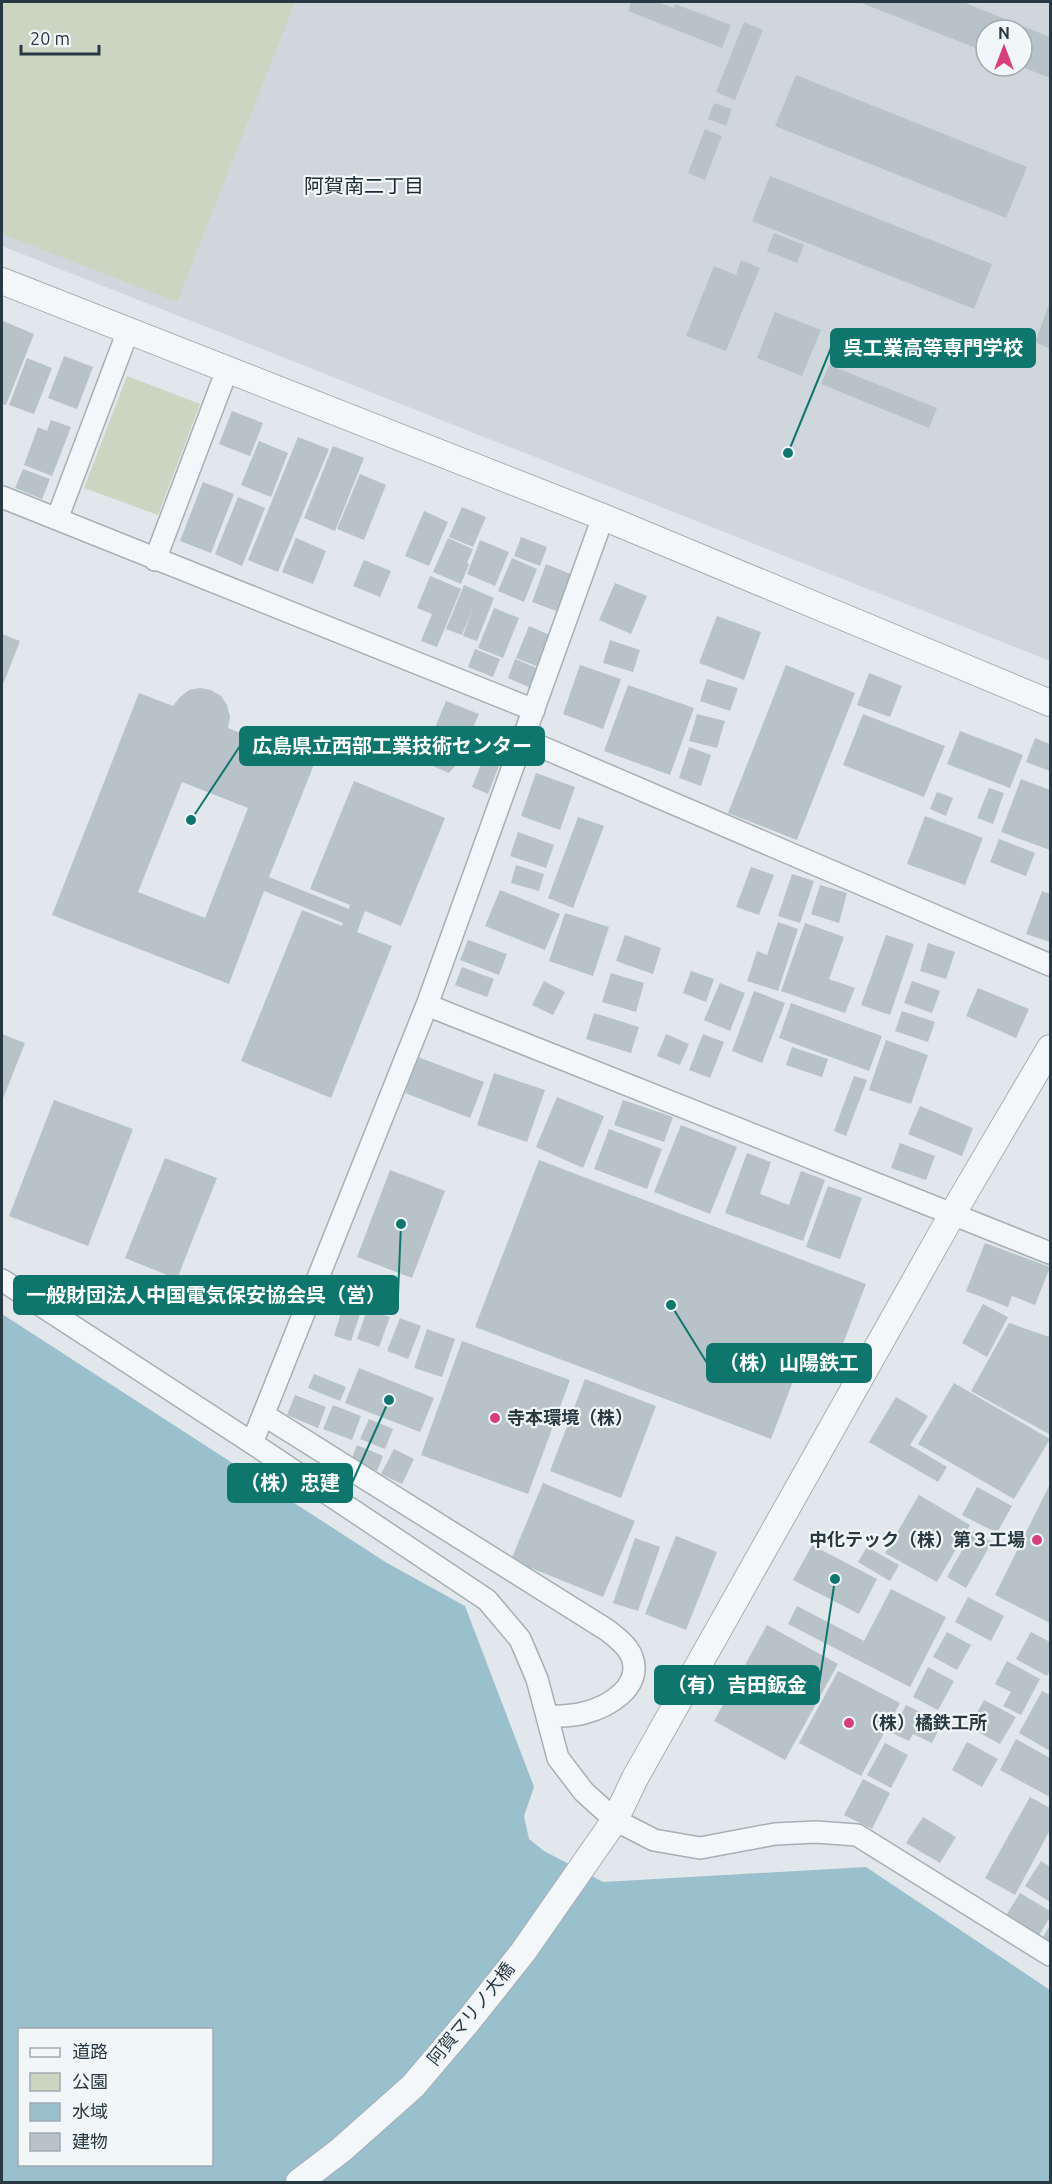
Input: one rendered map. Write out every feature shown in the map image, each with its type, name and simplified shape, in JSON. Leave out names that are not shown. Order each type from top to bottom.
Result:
[{"type":"street","points":[[2,281],[603,518],[1050,704]]},
{"type":"street","points":[[57,519],[128,331]]},
{"type":"street","points":[[155,560],[227,370]]},
{"type":"street","points":[[2,497],[534,710]]},
{"type":"street","points":[[252,1443],[427,1005],[603,518]]},
{"type":"street","points":[[523,739],[1050,965]]},
{"type":"street","points":[[427,1005],[1050,1253]]},
{"type":"street","name":"阿賀マリノ大橋","points":[[298,2182],[341,2150],[413,2086],[522,1952],[615,1820],[641,1768],[953,1214],[1050,1048]]},
{"type":"street","points":[[2,1280],[487,1600],[520,1639],[537,1679],[558,1758],[584,1792],[615,1820],[654,1840],[700,1848],[775,1834],[816,1832],[857,1835],[1050,1955]]},
{"type":"street","points":[[264,1415],[607,1630],[623,1644],[632,1656],[634,1672],[621,1696],[583,1714],[547,1717]]},
{"type":"shaded area","points":[[2,2],[1050,2],[1050,661],[2,246]]},
{"type":"green space","points":[[2,2],[295,2],[177,302],[2,234]]},
{"type":"green space","points":[[127,376],[200,404],[158,515],[84,488]]},
{"type":"water","points":[[2,1314],[387,1563],[465,1606],[534,1787],[524,1816],[529,1839],[544,1851],[603,1882],[866,1867],[1050,1990],[1050,2182],[2,2182]]},
{"type":"building","points":[[631,2],[657,2],[674,8],[675,4],[731,25],[722,48],[628,11]]},
{"type":"building","points":[[859,2],[963,2],[1003,18],[974,18],[974,47]]},
{"type":"building","points":[[744,22],[763,30],[735,100],[716,92]]},
{"type":"building","points":[[1034,31],[1050,37],[1050,78],[1034,72]]},
{"type":"building","points":[[796,75],[1027,167],[1006,218],[775,126]]},
{"type":"building","points":[[714,103],[732,109],[726,126],[708,119]]},
{"type":"building","points":[[705,129],[722,136],[705,180],[688,173]]},
{"type":"building","points":[[770,176],[992,264],[974,309],[752,221]]},
{"type":"building","points":[[774,233],[804,245],[797,263],[767,251]]},
{"type":"building","points":[[741,260],[760,268],[726,351],[686,336],[714,266],[736,275]]},
{"type":"building","points":[[1050,302],[1050,349],[1035,342]]},
{"type":"building","points":[[775,312],[821,330],[802,376],[757,358]]},
{"type":"building","points":[[3,321],[34,334],[6,405],[2,404]]},
{"type":"building","points":[[64,356],[93,367],[77,409],[48,398]]},
{"type":"building","points":[[27,358],[52,368],[34,414],[9,405]]},
{"type":"building","points":[[829,365],[937,408],[929,428],[821,384]]},
{"type":"building","points":[[232,411],[263,423],[250,456],[219,444]]},
{"type":"building","points":[[51,420],[71,427],[52,476],[24,465],[38,427],[47,431]]},
{"type":"building","points":[[298,437],[329,449],[278,572],[248,560]]},
{"type":"building","points":[[259,441],[288,453],[271,497],[241,485]]},
{"type":"building","points":[[333,446],[364,458],[335,531],[304,518]]},
{"type":"building","points":[[23,469],[50,479],[42,499],[15,488]]},
{"type":"building","points":[[360,474],[386,485],[364,540],[337,529]]},
{"type":"building","points":[[203,482],[234,494],[211,553],[180,541]]},
{"type":"building","points":[[238,497],[265,508],[242,566],[215,554]]},
{"type":"building","points":[[462,507],[486,517],[473,547],[449,537]]},
{"type":"building","points":[[424,511],[448,522],[429,566],[405,556]]},
{"type":"building","points":[[521,537],[547,547],[540,566],[514,556]]},
{"type":"building","points":[[296,538],[326,551],[313,584],[282,572]]},
{"type":"building","points":[[448,538],[473,549],[461,584],[433,572]]},
{"type":"building","points":[[480,540],[509,552],[495,586],[467,574]]},
{"type":"building","points":[[512,558],[537,569],[524,602],[498,591]]},
{"type":"building","points":[[364,560],[391,571],[380,597],[353,586]]},
{"type":"building","points":[[546,564],[573,575],[559,612],[532,602]]},
{"type":"building","points":[[430,576],[461,589],[437,647],[421,641],[432,614],[417,608]]},
{"type":"building","points":[[615,583],[647,596],[631,634],[599,620]]},
{"type":"building","points":[[464,585],[494,598],[477,641],[463,636],[473,607],[462,635],[446,629]]},
{"type":"building","points":[[494,608],[519,618],[503,658],[478,648]]},
{"type":"building","points":[[717,616],[761,632],[744,680],[699,663]]},
{"type":"building","points":[[529,626],[554,637],[541,668],[516,658]]},
{"type":"building","points":[[2,634],[20,641],[2,687]]},
{"type":"building","points":[[610,640],[640,650],[633,672],[603,663]]},
{"type":"building","points":[[475,649],[500,659],[493,677],[468,667]]},
{"type":"building","points":[[515,659],[539,669],[531,688],[508,678]]},
{"type":"building","points":[[580,665],[621,679],[603,729],[563,714]]},
{"type":"building","points":[[786,665],[855,693],[797,840],[728,813]]},
{"type":"building","points":[[869,673],[902,686],[890,717],[857,705]]},
{"type":"building","points":[[707,679],[738,688],[730,711],[700,701]]},
{"type":"building","points":[[628,685],[694,708],[670,775],[604,751]]},
{"type":"building","points":[[200,688],[211,690],[221,696],[227,705],[230,717],[228,728],[315,762],[269,877],[349,909],[350,905],[310,889],[354,781],[445,818],[401,926],[365,911],[357,932],[392,946],[331,1098],[241,1061],[302,910],[342,926],[343,923],[264,891],[229,984],[52,915],[139,693],[173,706],[189,690]],"holes":[[[182,782],[248,808],[205,918],[138,892]]]},
{"type":"building","points":[[446,701],[479,714],[471,732],[474,752],[462,758],[449,773],[421,761]]},
{"type":"building","points":[[697,714],[725,721],[717,748],[689,741]]},
{"type":"building","points":[[863,714],[945,746],[924,797],[843,765]]},
{"type":"building","points":[[960,731],[1023,755],[1010,788],[947,764]]},
{"type":"building","points":[[1035,738],[1050,744],[1050,771],[1026,762]]},
{"type":"building","points":[[689,747],[711,755],[701,786],[679,778]]},
{"type":"building","points":[[484,757],[500,763],[488,794],[472,787]]},
{"type":"building","points":[[536,773],[575,787],[560,830],[521,816]]},
{"type":"building","points":[[1021,779],[1050,790],[1050,850],[1001,832]]},
{"type":"building","points":[[989,788],[1004,793],[993,824],[977,818]]},
{"type":"building","points":[[937,792],[953,798],[946,816],[930,809]]},
{"type":"building","points":[[925,816],[983,838],[965,885],[907,864]]},
{"type":"building","points":[[578,817],[604,826],[573,908],[548,898]]},
{"type":"building","points":[[518,832],[554,845],[546,868],[510,856]]},
{"type":"building","points":[[999,839],[1035,853],[1026,876],[990,862]]},
{"type":"building","points":[[516,865],[544,874],[539,891],[511,883]]},
{"type":"building","points":[[751,867],[774,875],[759,915],[736,907]]},
{"type":"building","points":[[792,874],[814,881],[800,923],[778,916]]},
{"type":"building","points":[[820,885],[847,893],[839,923],[811,914]]},
{"type":"building","points":[[500,890],[560,914],[545,950],[485,926]]},
{"type":"building","points":[[1042,891],[1050,894],[1050,942],[1026,934]]},
{"type":"building","points":[[565,913],[609,927],[593,976],[549,961]]},
{"type":"building","points":[[778,922],[798,929],[778,991],[747,981],[757,951],[767,955]]},
{"type":"building","points":[[805,923],[844,937],[829,979],[855,988],[845,1013],[781,991]]},
{"type":"building","points":[[625,935],[661,948],[653,974],[616,961]]},
{"type":"building","points":[[886,935],[914,944],[890,1015],[861,1005]]},
{"type":"building","points":[[468,940],[507,954],[499,975],[460,960]]},
{"type":"building","points":[[928,943],[955,952],[946,979],[920,971]]},
{"type":"building","points":[[462,967],[494,979],[487,997],[455,985]]},
{"type":"building","points":[[691,971],[714,979],[706,1002],[683,993]]},
{"type":"building","points":[[611,973],[644,983],[636,1012],[602,1002]]},
{"type":"building","points":[[544,981],[565,992],[553,1015],[532,1005]]},
{"type":"building","points":[[912,981],[940,991],[932,1013],[904,1003]]},
{"type":"building","points":[[720,983],[745,993],[730,1031],[704,1020]]},
{"type":"building","points":[[978,988],[1029,1009],[1016,1038],[966,1016]]},
{"type":"building","points":[[754,991],[785,1003],[762,1063],[732,1051]]},
{"type":"building","points":[[791,1003],[882,1036],[869,1071],[779,1038]]},
{"type":"building","points":[[902,1011],[935,1022],[928,1042],[895,1031]]},
{"type":"building","points":[[594,1013],[639,1027],[631,1053],[586,1039]]},
{"type":"building","points":[[2,1034],[25,1043],[2,1101]]},
{"type":"building","points":[[666,1034],[689,1044],[680,1065],[657,1056]]},
{"type":"building","points":[[703,1034],[724,1042],[710,1078],[689,1070]]},
{"type":"building","points":[[886,1040],[928,1055],[911,1104],[869,1090]]},
{"type":"building","points":[[792,1047],[828,1059],[822,1077],[786,1065]]},
{"type":"building","points":[[418,1057],[484,1082],[470,1118],[405,1093]]},
{"type":"building","points":[[494,1073],[545,1090],[527,1142],[477,1125]]},
{"type":"building","points":[[854,1076],[867,1080],[846,1136],[834,1131]]},
{"type":"building","points":[[557,1097],[604,1116],[583,1168],[536,1147]]},
{"type":"building","points":[[54,1100],[133,1129],[88,1246],[9,1216]]},
{"type":"building","points":[[623,1100],[673,1117],[664,1142],[614,1125]]},
{"type":"building","points":[[920,1106],[973,1128],[962,1156],[908,1134]]},
{"type":"building","points":[[681,1125],[737,1147],[710,1214],[654,1192]]},
{"type":"building","points":[[609,1129],[662,1149],[647,1189],[594,1169]]},
{"type":"building","points":[[900,1143],[935,1156],[926,1180],[891,1168]]},
{"type":"building","points":[[747,1153],[771,1162],[760,1194],[789,1205],[801,1171],[825,1180],[803,1241],[725,1213]]},
{"type":"building","points":[[165,1158],[217,1178],[177,1279],[125,1258]]},
{"type":"building","points":[[539,1160],[866,1284],[834,1367],[803,1355],[771,1439],[475,1327]]},
{"type":"building","points":[[390,1170],[445,1191],[412,1278],[357,1257]]},
{"type":"building","points":[[828,1186],[862,1198],[840,1259],[806,1247]]},
{"type":"building","points":[[985,1243],[1050,1267],[1035,1305],[1012,1296],[1008,1307],[966,1291]]},
{"type":"building","points":[[983,1304],[1008,1317],[987,1357],[962,1343]]},
{"type":"building","points":[[343,1306],[361,1311],[351,1341],[334,1336]]},
{"type":"building","points":[[367,1310],[390,1317],[379,1347],[357,1339]]},
{"type":"building","points":[[400,1318],[421,1326],[408,1359],[387,1351]]},
{"type":"building","points":[[1009,1323],[1050,1337],[1049,1434],[971,1391]]},
{"type":"building","points":[[427,1329],[455,1339],[442,1377],[414,1368]]},
{"type":"building","name":"寺本環境（株）","points":[[462,1341],[570,1380],[528,1494],[421,1455]]},
{"type":"building","points":[[359,1368],[434,1398],[420,1432],[345,1403]]},
{"type":"building","points":[[314,1374],[346,1387],[340,1401],[308,1388]]},
{"type":"building","points":[[585,1379],[656,1406],[621,1498],[550,1471]]},
{"type":"building","points":[[954,1383],[1050,1439],[1014,1499],[918,1444]]},
{"type":"building","points":[[295,1395],[326,1407],[318,1428],[287,1415]]},
{"type":"building","points":[[896,1397],[928,1416],[910,1445],[947,1467],[938,1482],[869,1442]]},
{"type":"building","points":[[333,1405],[361,1416],[352,1440],[323,1429]]},
{"type":"building","points":[[369,1419],[393,1429],[385,1449],[360,1439]]},
{"type":"building","points":[[357,1445],[383,1456],[377,1471],[351,1460]]},
{"type":"building","points":[[394,1449],[414,1459],[402,1484],[381,1474]]},
{"type":"building","points":[[543,1483],[635,1521],[603,1597],[511,1560]]},
{"type":"building","name":"中化テック（株）第３工場","points":[[1050,1484],[1050,1623],[995,1595]]},
{"type":"building","points":[[977,1487],[1012,1506],[997,1533],[962,1515]]},
{"type":"building","points":[[919,1495],[970,1525],[937,1582],[885,1553]]},
{"type":"building","points":[[973,1531],[992,1542],[966,1588],[947,1577]]},
{"type":"building","points":[[676,1536],[717,1552],[686,1630],[645,1614]]},
{"type":"building","points":[[635,1538],[660,1547],[638,1611],[613,1603]]},
{"type":"building","points":[[812,1545],[877,1579],[859,1614],[793,1580]]},
{"type":"building","points":[[867,1547],[899,1565],[890,1581],[858,1562]]},
{"type":"building","points":[[891,1589],[946,1617],[910,1687],[788,1624],[797,1606],[864,1641]]},
{"type":"building","points":[[968,1597],[1004,1616],[991,1641],[955,1622]]},
{"type":"building","points":[[767,1625],[838,1664],[785,1760],[714,1721]]},
{"type":"building","points":[[947,1632],[971,1645],[957,1670],[933,1657]]},
{"type":"building","points":[[1031,1632],[1050,1642],[1050,1670],[1047,1676],[1016,1659]]},
{"type":"building","points":[[1007,1661],[1040,1679],[1021,1715],[1003,1706],[1011,1692],[995,1684]]},
{"type":"building","points":[[928,1667],[954,1681],[938,1710],[913,1697]]},
{"type":"building","name":"（株）橘鉄工所","points":[[838,1671],[900,1703],[861,1776],[799,1743]]},
{"type":"building","points":[[1042,1691],[1050,1695],[1050,1751],[1019,1733]]},
{"type":"building","points":[[984,1700],[1016,1717],[1000,1744],[969,1727]]},
{"type":"building","points":[[906,1705],[942,1723],[932,1743],[913,1734],[909,1741],[892,1733]]},
{"type":"building","points":[[1016,1739],[1050,1758],[1050,1797],[1000,1770]]},
{"type":"building","points":[[967,1742],[998,1759],[982,1787],[952,1770]]},
{"type":"building","points":[[885,1743],[908,1755],[891,1788],[867,1775]]},
{"type":"building","points":[[863,1779],[890,1793],[872,1829],[844,1815]]},
{"type":"building","points":[[1030,1797],[1050,1808],[1050,1830],[1015,1895],[985,1878]]},
{"type":"building","points":[[923,1817],[956,1837],[940,1863],[906,1843]]},
{"type":"building","points":[[1041,1861],[1050,1867],[1050,1902],[1025,1886]]},
{"type":"building","points":[[1020,1893],[1050,1911],[1050,1917],[1038,1937],[1005,1917]]},
{"type":"building","points":[[1050,1925],[1050,1944],[1042,1939]]},
{"type":"place","name":"呉工業高等専門学校","points":[[788,453]]},
{"type":"place","name":"広島県立西部工業技術センター","points":[[191,820]]},
{"type":"place","name":"一般財団法人中国電気保安協会呉（営）","points":[[401,1224]]},
{"type":"place","name":"（株）山陽鉄工","points":[[671,1305]]},
{"type":"place","name":"（株）忠建","points":[[389,1400]]},
{"type":"place","name":"寺本環境（株）","points":[[495,1418]]},
{"type":"place","name":"中化テック（株）第３工場","points":[[1037,1540]]},
{"type":"place","name":"（有）吉田鈑金","points":[[835,1579]]},
{"type":"place","name":"（株）橘鉄工所","points":[[849,1723]]},
{"type":"district","name":"阿賀南二丁目","points":[[364,186]]}]
